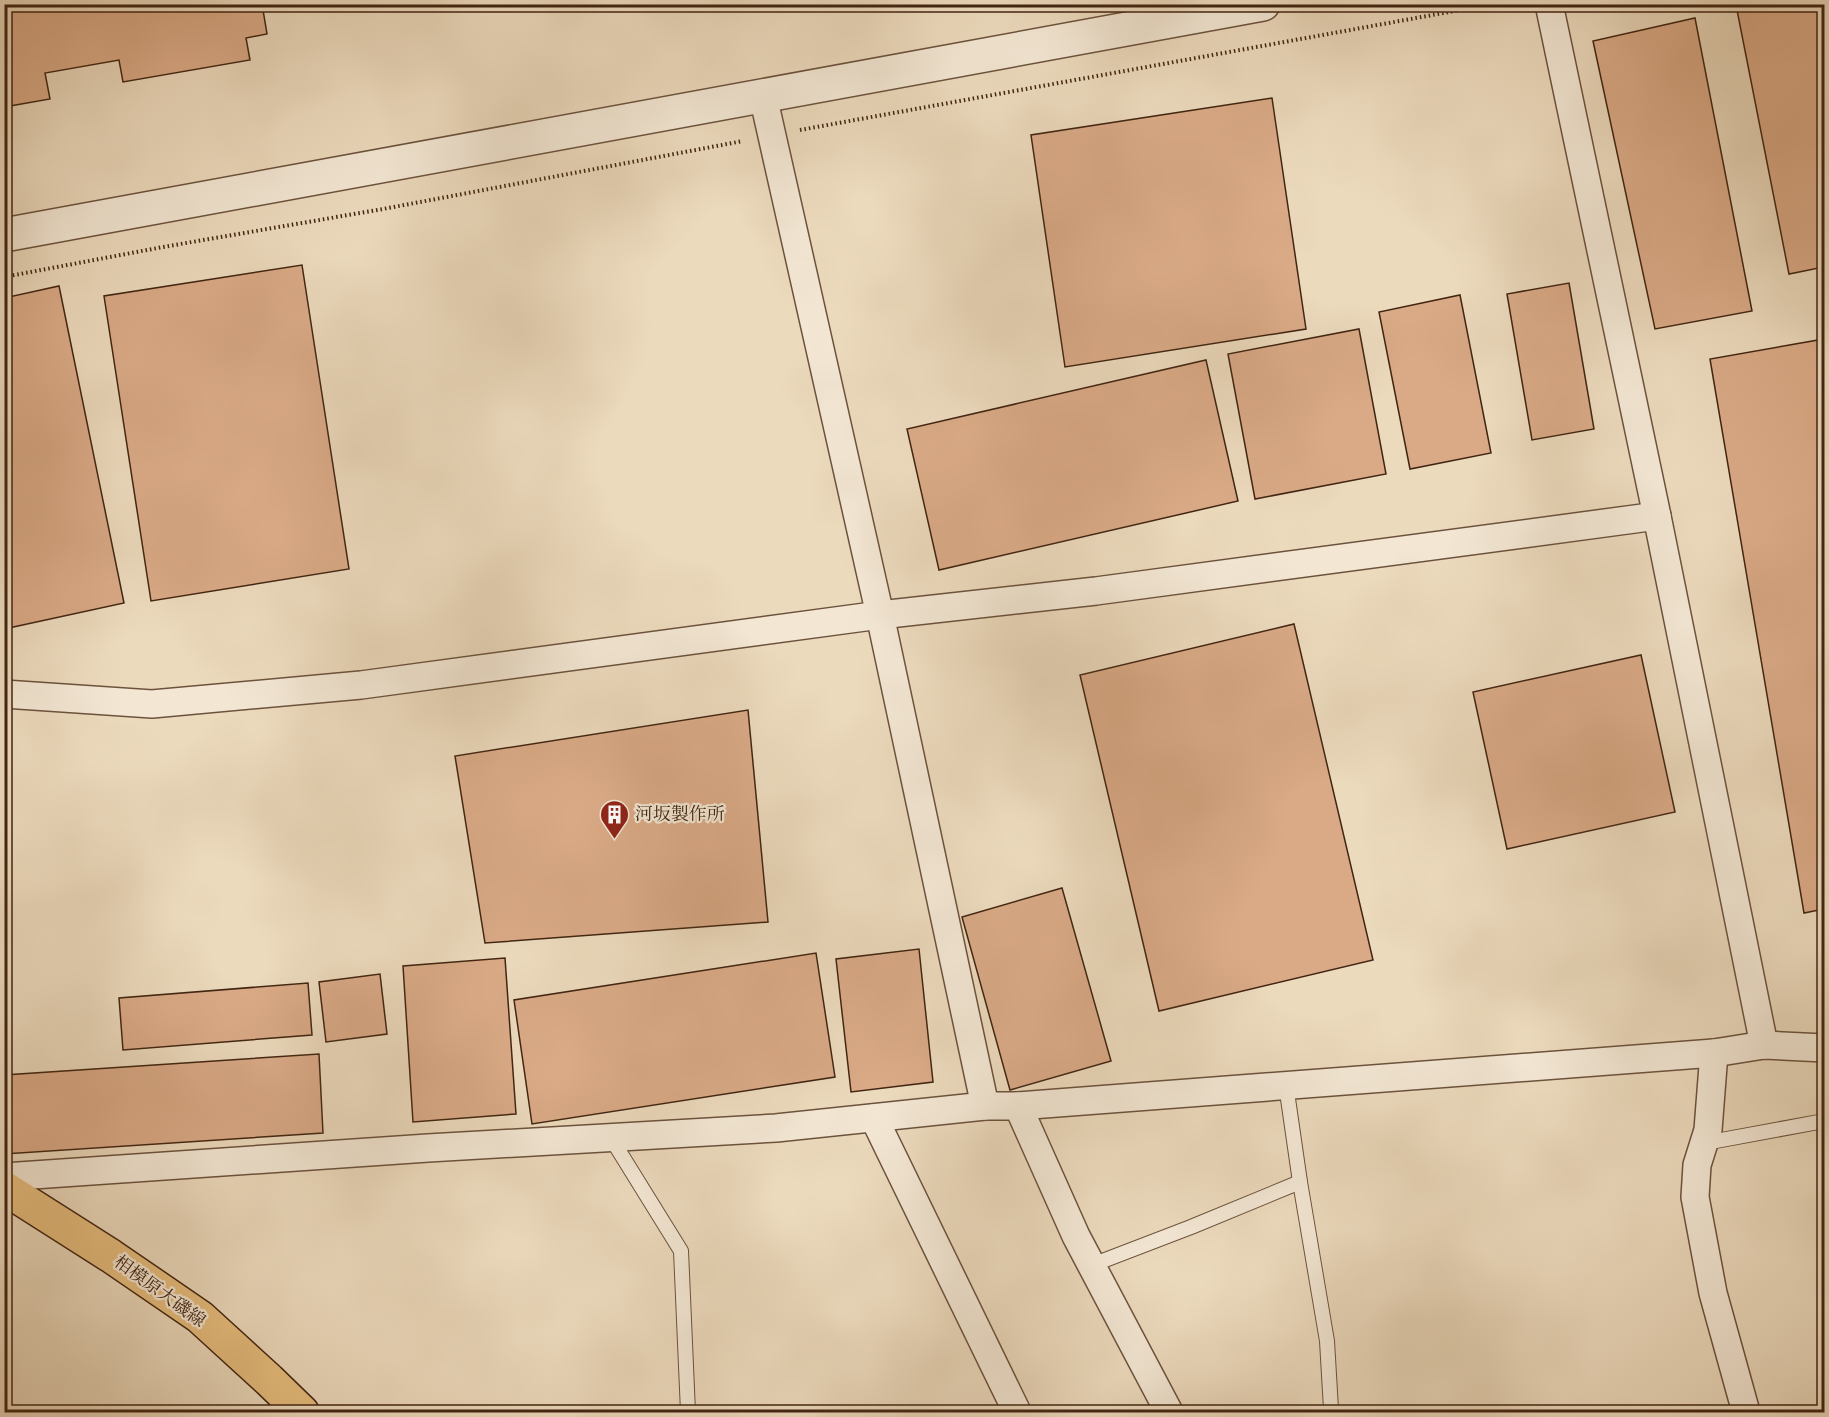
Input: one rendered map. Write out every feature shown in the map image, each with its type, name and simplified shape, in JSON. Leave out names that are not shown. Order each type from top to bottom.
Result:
[{"type":"main road","name":"相模原大磯線","points":[[4,1188],[111,1256],[200,1317],[302,1413]]},
{"type":"street","points":[[4,235],[1263,4]]},
{"type":"street","points":[[1549,4],[1657,516],[1764,1045]]},
{"type":"street","points":[[763,96],[880,615],[985,1106]]},
{"type":"street","points":[[4,694],[152,704],[361,685],[880,615],[1096,591],[1657,516]]},
{"type":"street","points":[[4,1177],[776,1128],[985,1106],[1018,1106],[1714,1053],[1764,1045],[1824,1048]]},
{"type":"street","points":[[1714,1053],[1708,1130],[1697,1165],[1695,1197],[1713,1293],[1746,1413]]},
{"type":"street","points":[[1018,1106],[1076,1236],[1169,1413]]},
{"type":"street","points":[[874,1118],[1017,1413]]},
{"type":"lane","points":[[1287,1085],[1300,1182],[1327,1341],[1331,1409],[1326,1413]]},
{"type":"lane","points":[[1705,1143],[1824,1121]]},
{"type":"lane","points":[[611,1138],[681,1251],[688,1413]]},
{"type":"lane","points":[[1092,1265],[1300,1182]]},
{"type":"building","points":[[4,4],[262,4],[267,34],[246,38],[250,60],[123,82],[119,60],[45,73],[50,99],[4,107]]},
{"type":"building","points":[[1765,4],[1824,4],[1824,267],[1789,274],[1737,10]]},
{"type":"building","points":[[1695,18],[1752,311],[1655,329],[1593,41]]},
{"type":"building","points":[[1272,98],[1306,329],[1065,367],[1031,135]]},
{"type":"building","points":[[302,265],[349,569],[151,601],[104,296]]},
{"type":"building","points":[[1569,283],[1594,429],[1532,440],[1507,294]]},
{"type":"building","points":[[59,286],[124,603],[4,629],[4,298]]},
{"type":"building","points":[[1460,295],[1491,453],[1410,469],[1379,312]]},
{"type":"building","points":[[1359,329],[1386,474],[1255,499],[1228,354]]},
{"type":"building","points":[[1824,339],[1824,909],[1804,913],[1710,359]]},
{"type":"building","points":[[1206,360],[1238,501],[939,570],[907,429]]},
{"type":"building","points":[[1294,624],[1373,960],[1159,1011],[1080,675]]},
{"type":"building","points":[[1641,655],[1675,812],[1507,849],[1473,692]]},
{"type":"building","name":"河坂製作所","points":[[748,710],[768,922],[485,943],[455,756]]},
{"type":"building","points":[[1062,888],[1111,1061],[1010,1090],[962,917]]},
{"type":"building","points":[[919,949],[933,1082],[851,1092],[836,959]]},
{"type":"building","points":[[816,953],[835,1077],[532,1124],[514,1000]]},
{"type":"building","points":[[505,958],[516,1114],[413,1122],[403,966]]},
{"type":"building","points":[[380,974],[387,1034],[326,1042],[319,982]]},
{"type":"building","points":[[308,983],[312,1035],[123,1050],[119,998]]},
{"type":"building","points":[[319,1054],[323,1133],[4,1154],[4,1075]]},
{"type":"place","name":"河坂製作所","points":[[614,840]]}]
